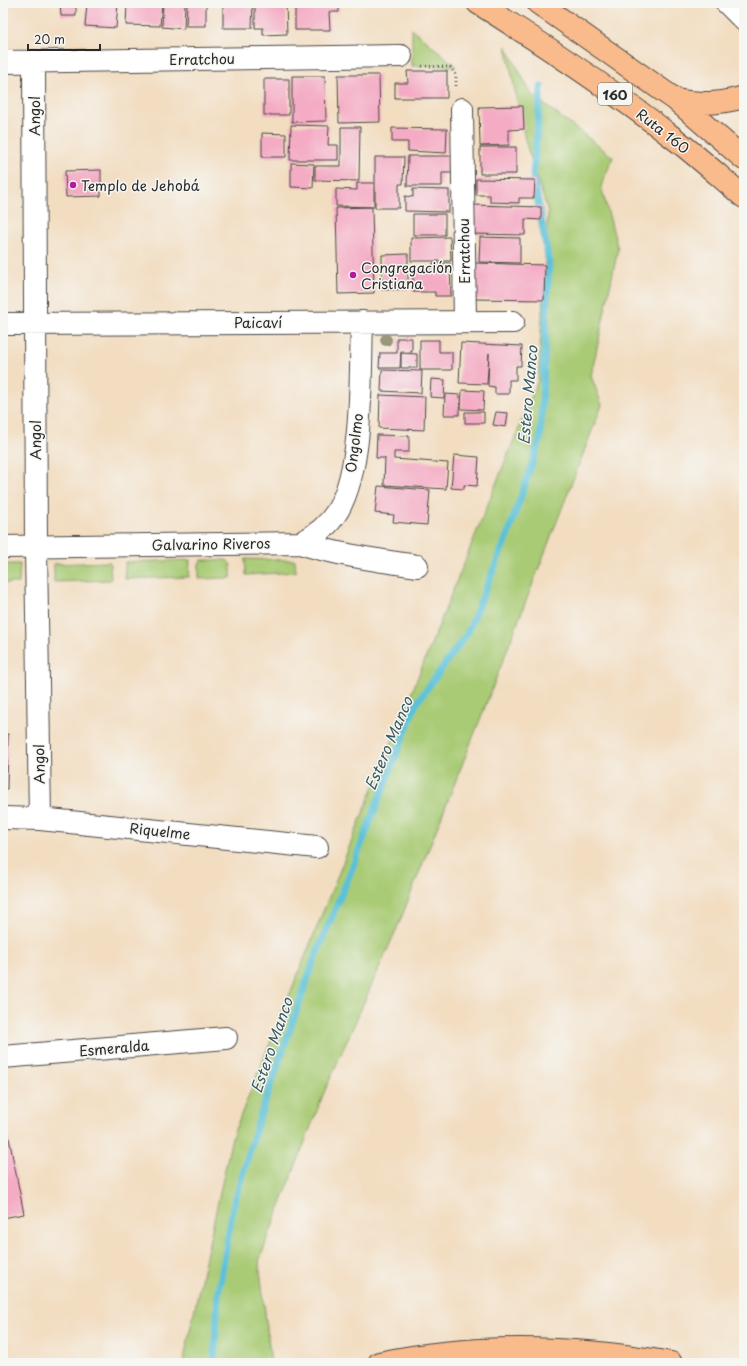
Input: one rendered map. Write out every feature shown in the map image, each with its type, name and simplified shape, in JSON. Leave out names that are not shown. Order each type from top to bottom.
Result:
[{"type":"main road","name":"Ruta 160","points":[[478,3],[562,56],[668,133],[744,197]]},
{"type":"main road","name":"160","points":[[538,3],[676,100],[744,159]]},
{"type":"main road","points":[[676,100],[712,104],[744,97]]},
{"type":"main road","points":[[379,1363],[436,1354],[510,1349],[597,1353],[671,1363]]},
{"type":"street","points":[[727,3],[744,20]]},
{"type":"street","name":"Erratchou","points":[[3,62],[400,56]]},
{"type":"street","name":"Angol","points":[[34,61],[36,547],[40,819]]},
{"type":"street","name":"Erratchou","points":[[462,108],[464,322]]},
{"type":"street","name":"Ongolmo","points":[[300,543],[311,538],[331,520],[338,510],[349,484],[356,439],[362,322]]},
{"type":"street","name":"Paicaví","points":[[3,324],[513,322]]},
{"type":"street","name":"Galvarino Riveros","points":[[3,547],[300,543],[351,556],[417,566]]},
{"type":"street","name":"Riquelme","points":[[3,818],[40,819],[317,846]]},
{"type":"street","name":"Esmeralda","points":[[3,1057],[226,1038]]},
{"type":"path","points":[[400,56],[417,66],[450,67],[456,75],[456,93],[462,108]]},
{"type":"green space","points":[[412,29],[456,66],[412,66]]},
{"type":"green space","points":[[506,46],[532,95],[613,157],[601,186],[618,249],[591,376],[602,405],[400,921],[323,1095],[259,1261],[271,1363],[183,1363],[232,1137],[538,380],[548,212],[525,140]]},
{"type":"green space","points":[[245,559],[295,560],[296,572],[246,575]]},
{"type":"green space","points":[[190,560],[189,577],[125,579],[125,562]]},
{"type":"green space","points":[[202,560],[227,560],[231,565],[231,578],[199,579],[199,564]]},
{"type":"green space","points":[[110,562],[111,580],[54,582],[54,564]]},
{"type":"green space","points":[[3,564],[20,564],[19,583],[3,583]]},
{"type":"building","points":[[60,3],[76,3],[76,16],[61,16]]},
{"type":"building","points":[[87,3],[118,3],[116,28],[85,26]]},
{"type":"building","points":[[127,3],[162,3],[160,26],[126,25]]},
{"type":"building","points":[[163,3],[185,3],[184,29],[162,27]]},
{"type":"building","points":[[187,3],[206,3],[206,26],[186,26]]},
{"type":"building","points":[[223,3],[253,3],[252,28],[223,28]]},
{"type":"building","points":[[255,3],[286,3],[287,34],[263,35],[263,28],[255,28]]},
{"type":"building","points":[[295,3],[339,3],[339,12],[329,12],[330,30],[295,30]]},
{"type":"building","points":[[407,71],[447,71],[447,98],[395,98],[395,83],[408,83]]},
{"type":"building","points":[[338,75],[379,75],[380,122],[339,123]]},
{"type":"building","points":[[292,76],[325,76],[326,121],[292,122]]},
{"type":"building","points":[[264,79],[289,79],[289,115],[264,115]]},
{"type":"building","points":[[523,106],[524,129],[509,130],[509,145],[480,146],[479,107]]},
{"type":"building","points":[[291,125],[329,126],[328,145],[338,145],[338,160],[290,160]]},
{"type":"building","points":[[341,127],[360,127],[359,181],[315,180],[315,166],[341,166]]},
{"type":"building","points":[[392,128],[447,129],[446,153],[408,151],[408,142],[392,142]]},
{"type":"building","points":[[262,133],[286,134],[286,157],[262,157]]},
{"type":"building","points":[[480,147],[516,147],[516,174],[480,174]]},
{"type":"building","points":[[408,156],[452,156],[452,173],[442,173],[442,186],[407,186]]},
{"type":"building","points":[[375,157],[404,157],[403,184],[399,184],[399,208],[375,208]]},
{"type":"building","points":[[291,163],[314,164],[313,188],[291,187]]},
{"type":"building","points":[[101,170],[101,196],[66,197],[65,171]]},
{"type":"building","points":[[476,179],[535,180],[534,198],[519,198],[519,203],[490,202],[490,195],[476,195]]},
{"type":"building","points":[[357,183],[374,183],[374,207],[336,206],[336,189],[357,190]]},
{"type":"building","points":[[413,189],[449,190],[449,212],[405,211],[405,196],[413,197]]},
{"type":"building","points":[[473,205],[541,207],[541,220],[525,219],[525,235],[472,234]]},
{"type":"building","points":[[372,207],[374,293],[338,294],[336,208]]},
{"type":"building","points":[[413,214],[445,214],[445,235],[413,235]]},
{"type":"building","points":[[450,237],[451,261],[411,261],[411,238]]},
{"type":"building","points":[[480,237],[520,238],[520,263],[479,262]]},
{"type":"building","points":[[408,254],[408,289],[382,290],[382,255]]},
{"type":"building","points":[[433,263],[450,263],[451,296],[435,296],[435,292],[413,292],[413,268],[433,268]]},
{"type":"building","points":[[475,263],[545,265],[544,300],[474,299]]},
{"type":"building","points":[[397,338],[412,338],[412,352],[401,351],[400,368],[379,368],[380,353],[397,353]]},
{"type":"building","points":[[420,340],[439,340],[439,352],[452,352],[452,370],[420,370]]},
{"type":"building","points":[[461,343],[522,346],[521,366],[516,366],[516,380],[509,380],[509,394],[495,394],[495,387],[488,386],[489,353],[487,384],[459,383]]},
{"type":"building","points":[[401,353],[417,354],[417,368],[401,368]]},
{"type":"building","points":[[382,370],[422,371],[421,393],[381,391]]},
{"type":"building","points":[[431,379],[445,380],[444,398],[430,397]]},
{"type":"building","points":[[462,390],[484,391],[483,410],[461,409]]},
{"type":"building","points":[[445,394],[460,395],[459,415],[444,415]]},
{"type":"building","points":[[380,395],[425,397],[424,430],[379,428]]},
{"type":"building","points":[[465,412],[484,412],[484,423],[465,423]]},
{"type":"building","points":[[496,412],[508,413],[506,427],[493,425]]},
{"type":"building","points":[[377,435],[409,436],[409,452],[394,452],[394,459],[448,463],[446,489],[384,485],[385,458],[376,458]]},
{"type":"building","points":[[454,455],[479,457],[477,486],[464,485],[464,489],[451,488]]},
{"type":"building","points":[[378,486],[430,490],[427,525],[393,522],[394,515],[375,513]]},
{"type":"building","points":[[3,734],[8,734],[7,789],[3,789]]},
{"type":"building","points":[[3,1108],[24,1214],[3,1218]]},
{"type":"waterway","name":"Estero Manco","points":[[214,1363],[218,1295],[233,1207],[258,1122],[315,957],[349,876],[416,704],[468,632],[508,534],[540,440],[549,262],[533,175],[541,87]]},
{"type":"place","name":"Templo de Jehobá","points":[[73,185]]},
{"type":"place","name":"Congregación Cristiana","points":[[353,275]]}]
